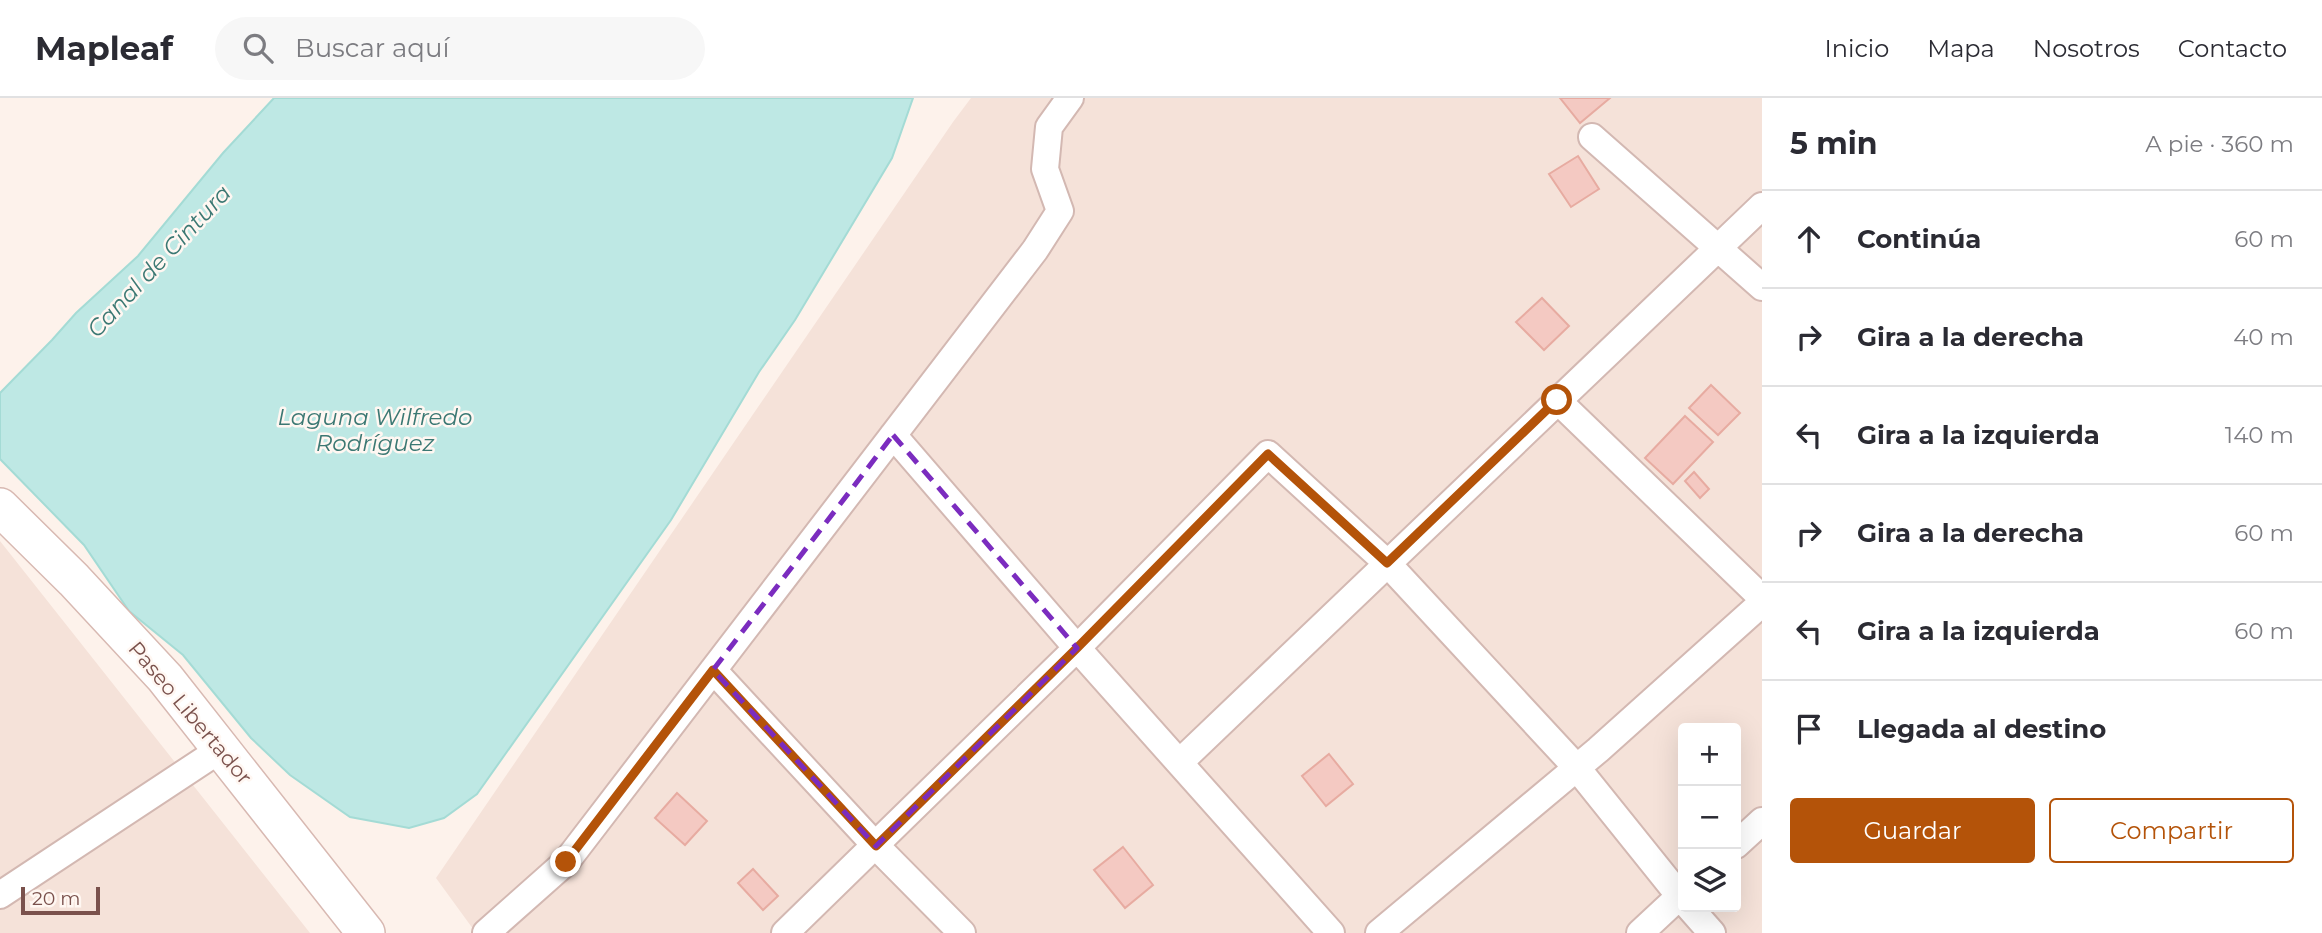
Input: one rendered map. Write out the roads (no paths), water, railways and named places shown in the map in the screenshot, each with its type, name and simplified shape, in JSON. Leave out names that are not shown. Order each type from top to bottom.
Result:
[{"type":"main road","name":"Paseo Libertador","points":[[0,507],[74,580],[165,678],[366,933]]},
{"type":"street","points":[[496,930],[566,862],[1035,250],[1060,211],[1045,169],[1049,127],[1070,98]]},
{"type":"street","points":[[1592,137],[1762,287]]},
{"type":"street","points":[[1180,762],[1762,206]]},
{"type":"street","points":[[1557,400],[1762,598]]},
{"type":"street","points":[[893,435],[1077,648],[1331,933]]},
{"type":"street","points":[[785,933],[1077,648],[1268,454],[1387,563],[1577,768],[1678,892]]},
{"type":"street","points":[[1379,933],[1577,768],[1762,603]]},
{"type":"street","points":[[713,670],[876,846],[962,933]]},
{"type":"street","points":[[0,895],[221,749]]},
{"type":"street","points":[[1741,840],[1762,821]]},
{"type":"street","points":[[1640,933],[1678,904]]},
{"type":"street","points":[[1695,912],[1712,933]]},
{"type":"water","name":"Laguna Wilfredo Rodríguez","points":[[274,98],[913,98],[892,158],[671,520],[477,794],[444,818],[409,828],[350,817],[290,775],[251,738],[183,655],[129,611],[84,545],[0,459],[0,393],[76,313],[138,256],[223,153]]},
{"type":"water label","name":"Canal de Cintura","points":[[159,261]]}]
